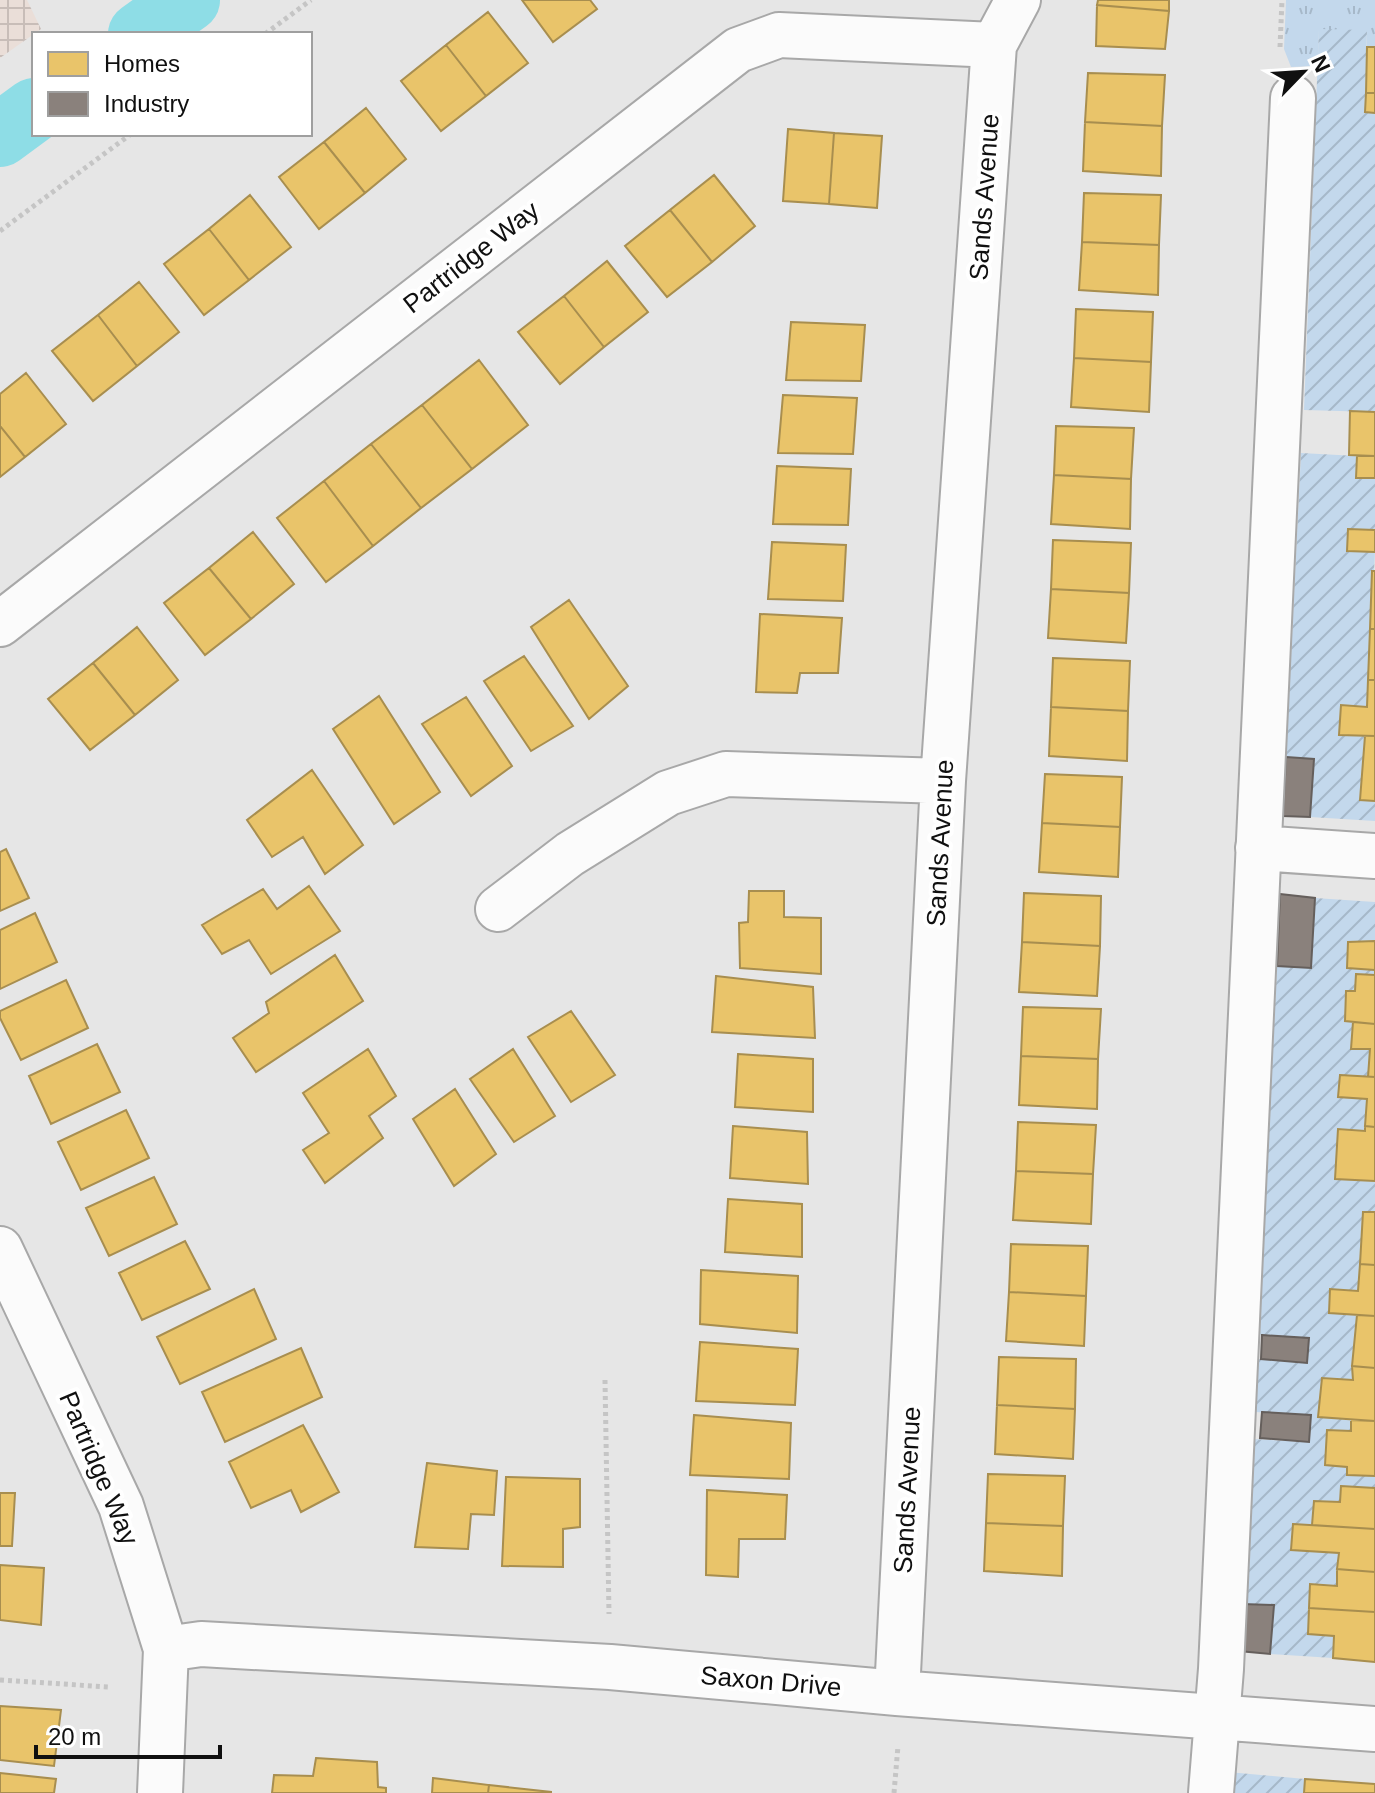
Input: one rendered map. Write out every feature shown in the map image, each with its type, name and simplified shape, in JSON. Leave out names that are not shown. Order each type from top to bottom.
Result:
[{"type":"street","name":"Sands Avenue","points":[[897,1693],[943,781],[994,45],[1018,0]]},
{"type":"street","name":"Partridge Way","points":[[0,624],[738,50],[779,35],[994,45]]},
{"type":"street","points":[[1211,1793],[1218,1716],[1293,98]]},
{"type":"street","points":[[498,909],[570,854],[668,793],[726,774],[943,781]]},
{"type":"street","points":[[1258,848],[1375,856]]},
{"type":"street","name":"Partridge Way","points":[[0,1249],[121,1506],[166,1670],[160,1793]]},
{"type":"street","name":"Saxon Drive","points":[[166,1670],[201,1644],[610,1667],[897,1693],[1375,1729]]},
{"type":"path","points":[[268,32],[311,0]]},
{"type":"path","points":[[0,231],[128,136]]},
{"type":"path","points":[[605,1380],[610,1667]]},
{"type":"path","points":[[0,1680],[166,1670]]},
{"type":"shaded area","points":[[0,0],[27,0],[41,29],[32,32],[32,35],[0,58]]},
{"type":"green space","points":[[1286,0],[1375,0],[1375,47],[1367,47],[1367,30],[1319,30],[1318,66],[1291,67],[1284,49]]},
{"type":"green space","points":[[1319,29],[1367,30],[1365,112],[1375,113],[1375,412],[1304,410]]},
{"type":"green space","points":[[1301,453],[1357,456],[1356,478],[1375,478],[1375,530],[1348,529],[1347,550],[1375,552],[1367,707],[1341,706],[1339,734],[1365,736],[1360,800],[1375,801],[1375,821],[1310,817],[1314,759],[1286,757]]},
{"type":"green space","points":[[1315,898],[1375,902],[1375,943],[1348,942],[1347,967],[1375,970],[1374,975],[1356,974],[1355,991],[1346,991],[1345,1021],[1353,1022],[1351,1049],[1370,1049],[1368,1077],[1340,1075],[1338,1097],[1367,1099],[1365,1131],[1338,1129],[1336,1179],[1375,1181],[1375,1212],[1363,1212],[1358,1291],[1330,1290],[1329,1313],[1357,1315],[1353,1380],[1322,1378],[1319,1417],[1351,1420],[1351,1431],[1327,1430],[1325,1465],[1347,1467],[1348,1475],[1375,1476],[1375,1488],[1342,1486],[1340,1502],[1314,1501],[1312,1525],[1293,1525],[1291,1550],[1339,1553],[1337,1586],[1311,1584],[1308,1634],[1334,1636],[1333,1658],[1270,1654],[1274,1606],[1242,1604],[1253,1439],[1308,1442],[1310,1415],[1255,1412],[1257,1359],[1306,1363],[1308,1338],[1258,1335],[1277,966],[1311,968]]},
{"type":"green space","points":[[1228,1772],[1305,1779],[1304,1793],[1226,1793]]},
{"type":"building: Homes","points":[[522,0],[590,0],[597,9],[553,42]]},
{"type":"building: Homes","points":[[1098,0],[1169,0],[1169,11],[1097,5]]},
{"type":"building: Homes","points":[[1097,5],[1169,11],[1165,49],[1096,46]]},
{"type":"building: Homes","points":[[488,12],[528,63],[486,96],[446,45]]},
{"type":"building: Homes","points":[[446,45],[486,96],[441,131],[401,81]]},
{"type":"building: Homes","points":[[1367,47],[1375,47],[1375,93],[1366,93]]},
{"type":"building: Homes","points":[[1088,73],[1165,75],[1162,126],[1085,122]]},
{"type":"building: Homes","points":[[1366,93],[1375,93],[1375,113],[1365,112]]},
{"type":"building: Homes","points":[[366,108],[406,159],[365,193],[324,142]]},
{"type":"building: Homes","points":[[1085,122],[1162,126],[1161,176],[1083,171]]},
{"type":"building: Homes","points":[[788,129],[834,133],[829,204],[783,201]]},
{"type":"building: Homes","points":[[834,133],[882,136],[877,208],[829,204]]},
{"type":"building: Homes","points":[[324,142],[365,193],[319,229],[279,177]]},
{"type":"building: Homes","points":[[714,175],[755,226],[712,262],[670,210]]},
{"type":"building: Homes","points":[[1084,193],[1161,195],[1159,245],[1082,242]]},
{"type":"building: Homes","points":[[250,195],[291,247],[249,280],[209,229]]},
{"type":"building: Homes","points":[[670,210],[712,262],[667,297],[625,246]]},
{"type":"building: Homes","points":[[209,229],[249,280],[204,315],[164,264]]},
{"type":"building: Homes","points":[[1082,242],[1159,245],[1158,295],[1079,290]]},
{"type":"building: Homes","points":[[607,261],[648,312],[604,347],[564,296]]},
{"type":"building: Homes","points":[[139,282],[179,332],[137,366],[98,315]]},
{"type":"building: Homes","points":[[564,296],[604,347],[560,384],[518,332]]},
{"type":"building: Homes","points":[[1076,309],[1153,312],[1151,362],[1074,358]]},
{"type":"building: Homes","points":[[98,315],[137,366],[93,401],[52,351]]},
{"type":"building: Homes","points":[[791,322],[865,325],[861,381],[786,380]]},
{"type":"building: Homes","points":[[1074,358],[1151,362],[1149,412],[1071,407]]},
{"type":"building: Homes","points":[[479,360],[528,425],[472,469],[422,405]]},
{"type":"building: Homes","points":[[26,373],[66,424],[25,457],[0,426],[0,394]]},
{"type":"building: Homes","points":[[783,395],[857,398],[853,454],[778,453]]},
{"type":"building: Homes","points":[[422,405],[472,469],[421,508],[371,444]]},
{"type":"building: Homes","points":[[1350,411],[1375,412],[1375,456],[1349,455]]},
{"type":"building: Homes","points":[[0,426],[25,457],[0,477]]},
{"type":"building: Homes","points":[[1056,426],[1134,428],[1131,479],[1054,475]]},
{"type":"building: Homes","points":[[371,444],[421,508],[373,546],[324,481]]},
{"type":"building: Homes","points":[[1357,456],[1375,456],[1375,478],[1356,478]]},
{"type":"building: Homes","points":[[777,466],[851,469],[848,525],[773,524]]},
{"type":"building: Homes","points":[[1054,475],[1131,479],[1130,529],[1051,524]]},
{"type":"building: Homes","points":[[324,481],[373,546],[326,582],[277,518]]},
{"type":"building: Homes","points":[[1348,529],[1375,530],[1375,552],[1347,551]]},
{"type":"building: Homes","points":[[253,532],[294,584],[251,619],[209,568]]},
{"type":"building: Homes","points":[[1053,540],[1131,543],[1129,593],[1051,589]]},
{"type":"building: Homes","points":[[772,542],[846,545],[843,601],[768,599]]},
{"type":"building: Homes","points":[[209,568],[251,619],[205,655],[164,603]]},
{"type":"building: Homes","points":[[1372,571],[1375,571],[1375,629],[1370,629]]},
{"type":"building: Homes","points":[[1051,589],[1129,593],[1126,643],[1048,638]]},
{"type":"building: Homes","points":[[569,600],[628,686],[589,719],[531,627]]},
{"type":"building: Homes","points":[[760,614],[842,618],[838,673],[800,673],[797,693],[756,692]]},
{"type":"building: Homes","points":[[137,627],[178,680],[135,715],[93,663]]},
{"type":"building: Homes","points":[[1370,629],[1375,629],[1375,680],[1368,680]]},
{"type":"building: Homes","points":[[524,656],[573,726],[531,751],[484,681]]},
{"type":"building: Homes","points":[[1053,658],[1130,661],[1128,711],[1051,707]]},
{"type":"building: Homes","points":[[93,663],[135,715],[90,750],[48,699]]},
{"type":"building: Homes","points":[[1368,680],[1375,680],[1375,736],[1339,735],[1341,705],[1367,707]]},
{"type":"building: Homes","points":[[379,696],[440,792],[394,824],[333,729]]},
{"type":"building: Homes","points":[[466,697],[512,766],[471,796],[422,724]]},
{"type":"building: Homes","points":[[1051,707],[1128,711],[1127,761],[1049,756]]},
{"type":"building: Homes","points":[[1365,736],[1375,736],[1375,801],[1360,800]]},
{"type":"building: Homes","points":[[312,770],[363,845],[325,874],[303,837],[272,857],[247,820]]},
{"type":"building: Homes","points":[[1045,774],[1122,777],[1120,827],[1042,823]]},
{"type":"building: Homes","points":[[1042,823],[1120,827],[1118,877],[1039,872]]},
{"type":"building: Homes","points":[[6,849],[29,898],[0,911],[0,852]]},
{"type":"building: Homes","points":[[309,886],[340,931],[271,974],[249,940],[222,954],[202,925],[263,889],[277,909]]},
{"type":"building: Homes","points":[[749,891],[784,891],[784,917],[821,918],[821,974],[740,968],[739,923],[748,922]]},
{"type":"building: Homes","points":[[1024,893],[1101,896],[1100,946],[1022,942]]},
{"type":"building: Homes","points":[[35,913],[57,962],[0,989],[0,930]]},
{"type":"building: Homes","points":[[1375,941],[1375,970],[1347,968],[1348,942]]},
{"type":"building: Homes","points":[[1022,942],[1100,946],[1097,996],[1019,992]]},
{"type":"building: Homes","points":[[335,955],[363,1001],[256,1072],[233,1038],[269,1013],[266,1002]]},
{"type":"building: Homes","points":[[1356,974],[1375,975],[1375,1024],[1345,1021],[1346,991],[1355,991]]},
{"type":"building: Homes","points":[[716,976],[813,987],[815,1038],[712,1032]]},
{"type":"building: Homes","points":[[66,980],[88,1028],[21,1060],[0,1018],[0,1011]]},
{"type":"building: Homes","points":[[1023,1007],[1101,1009],[1098,1059],[1021,1056]]},
{"type":"building: Homes","points":[[571,1011],[615,1075],[571,1102],[528,1037]]},
{"type":"building: Homes","points":[[1353,1022],[1375,1024],[1375,1077],[1368,1077],[1370,1049],[1351,1049]]},
{"type":"building: Homes","points":[[97,1044],[120,1092],[51,1124],[29,1076]]},
{"type":"building: Homes","points":[[368,1049],[396,1096],[369,1116],[383,1138],[325,1183],[303,1150],[329,1133],[303,1093]]},
{"type":"building: Homes","points":[[513,1049],[555,1116],[514,1142],[470,1079]]},
{"type":"building: Homes","points":[[738,1054],[813,1059],[813,1112],[735,1107]]},
{"type":"building: Homes","points":[[1021,1056],[1098,1059],[1097,1109],[1019,1105]]},
{"type":"building: Homes","points":[[1340,1075],[1375,1077],[1375,1127],[1365,1126],[1367,1099],[1338,1097]]},
{"type":"building: Homes","points":[[455,1089],[496,1154],[454,1186],[413,1119]]},
{"type":"building: Homes","points":[[126,1110],[149,1158],[81,1190],[58,1142]]},
{"type":"building: Homes","points":[[1018,1122],[1096,1125],[1093,1174],[1016,1171]]},
{"type":"building: Homes","points":[[733,1126],[807,1132],[808,1184],[730,1178]]},
{"type":"building: Homes","points":[[1365,1126],[1375,1127],[1375,1181],[1335,1179],[1338,1129],[1365,1131]]},
{"type":"building: Homes","points":[[1016,1171],[1093,1174],[1091,1224],[1013,1220]]},
{"type":"building: Homes","points":[[154,1177],[177,1224],[109,1256],[86,1208]]},
{"type":"building: Homes","points":[[728,1199],[802,1204],[802,1257],[725,1252]]},
{"type":"building: Homes","points":[[1363,1212],[1375,1212],[1375,1265],[1360,1264]]},
{"type":"building: Homes","points":[[185,1241],[210,1289],[142,1320],[119,1273]]},
{"type":"building: Homes","points":[[1011,1244],[1088,1246],[1086,1296],[1009,1292]]},
{"type":"building: Homes","points":[[1360,1264],[1375,1265],[1375,1316],[1329,1313],[1330,1289],[1358,1291]]},
{"type":"building: Homes","points":[[701,1270],[798,1276],[797,1333],[700,1324]]},
{"type":"building: Homes","points":[[254,1289],[276,1339],[180,1384],[157,1337]]},
{"type":"building: Homes","points":[[1009,1292],[1086,1296],[1084,1346],[1006,1341]]},
{"type":"building: Homes","points":[[1357,1315],[1375,1316],[1375,1368],[1352,1366]]},
{"type":"building: Homes","points":[[700,1342],[798,1349],[795,1405],[696,1401]]},
{"type":"building: Homes","points":[[301,1348],[322,1397],[225,1442],[202,1392]]},
{"type":"building: Homes","points":[[999,1357],[1076,1359],[1075,1409],[997,1405]]},
{"type":"building: Homes","points":[[1352,1366],[1375,1368],[1375,1421],[1318,1417],[1322,1378],[1353,1380]]},
{"type":"building: Homes","points":[[997,1405],[1075,1409],[1073,1459],[995,1454]]},
{"type":"building: Homes","points":[[694,1415],[791,1423],[789,1479],[690,1475]]},
{"type":"building: Homes","points":[[1351,1420],[1375,1421],[1375,1476],[1347,1475],[1347,1467],[1325,1465],[1327,1430],[1351,1431]]},
{"type":"building: Homes","points":[[303,1425],[339,1492],[301,1512],[291,1490],[251,1508],[229,1462]]},
{"type":"building: Homes","points":[[427,1463],[497,1471],[494,1515],[471,1514],[468,1549],[415,1547]]},
{"type":"building: Homes","points":[[988,1474],[1065,1476],[1063,1526],[986,1523]]},
{"type":"building: Homes","points":[[506,1477],[580,1479],[580,1527],[563,1529],[563,1567],[502,1566]]},
{"type":"building: Homes","points":[[1341,1486],[1375,1488],[1375,1529],[1312,1525],[1314,1501],[1340,1502]]},
{"type":"building: Homes","points":[[707,1490],[787,1495],[785,1539],[739,1539],[738,1577],[706,1575]]},
{"type":"building: Homes","points":[[0,1493],[15,1493],[12,1546],[0,1546]]},
{"type":"building: Homes","points":[[986,1523],[1063,1526],[1062,1576],[984,1571]]},
{"type":"building: Homes","points":[[1293,1524],[1375,1529],[1375,1572],[1337,1569],[1339,1553],[1291,1550]]},
{"type":"building: Homes","points":[[0,1565],[44,1568],[41,1625],[0,1620]]},
{"type":"building: Homes","points":[[1337,1569],[1375,1572],[1375,1612],[1309,1608],[1310,1584],[1337,1586]]},
{"type":"building: Homes","points":[[1309,1608],[1375,1612],[1375,1662],[1333,1658],[1334,1636],[1308,1634]]},
{"type":"building: Homes","points":[[0,1706],[61,1710],[54,1766],[0,1760]]},
{"type":"building: Homes","points":[[316,1758],[377,1762],[378,1787],[386,1788],[386,1793],[272,1793],[274,1775],[313,1776]]},
{"type":"building: Homes","points":[[0,1773],[56,1779],[54,1793],[0,1793]]},
{"type":"building: Homes","points":[[433,1778],[489,1785],[488,1793],[432,1793]]},
{"type":"building: Homes","points":[[1305,1779],[1375,1784],[1375,1793],[1304,1793]]},
{"type":"building: Homes","points":[[489,1785],[551,1792],[551,1793],[488,1793]]},
{"type":"building: Industry","points":[[1286,757],[1314,759],[1310,817],[1283,816]]},
{"type":"building: Industry","points":[[1280,894],[1315,898],[1311,968],[1277,966]]},
{"type":"building: Industry","points":[[1262,1335],[1309,1338],[1307,1363],[1261,1359]]},
{"type":"building: Industry","points":[[1262,1412],[1311,1415],[1309,1442],[1260,1438]]},
{"type":"building: Industry","points":[[1242,1604],[1274,1605],[1270,1654],[1239,1651]]},
{"type":"waterway","points":[[143,32],[188,0]]},
{"type":"waterway","points":[[0,135],[32,111]]}]
